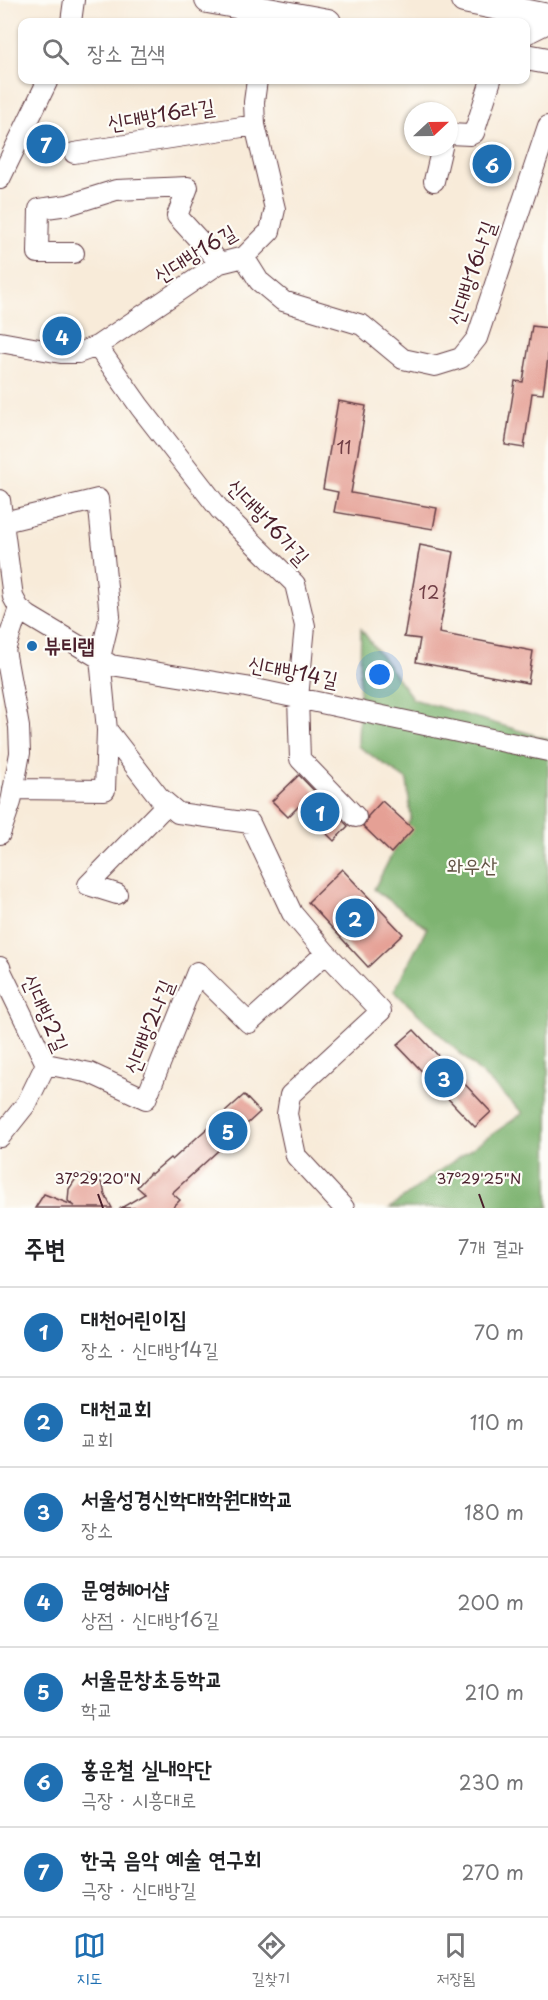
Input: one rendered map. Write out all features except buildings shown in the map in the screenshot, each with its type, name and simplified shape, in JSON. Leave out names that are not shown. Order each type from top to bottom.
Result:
[{"type":"main road","points":[[208,0],[266,17]]},
{"type":"main road","points":[[464,0],[548,17]]},
{"type":"main road","points":[[530,58],[548,61]]},
{"type":"street","points":[[71,18],[74,0]]},
{"type":"street","points":[[530,31],[548,22]]},
{"type":"street","points":[[0,179],[46,84]]},
{"type":"street","name":"신대방16길","points":[[0,342],[61,353],[78,353],[97,346],[220,263],[244,257],[270,231],[275,209],[255,125],[254,102],[256,84]]},
{"type":"street","points":[[458,134],[474,133],[490,84]]},
{"type":"street","name":"신대방16라길","points":[[74,153],[255,125]]},
{"type":"street","name":"신대방16나길","points":[[244,257],[259,281],[283,301],[362,325],[403,359],[435,366],[461,358],[477,338],[547,128]]},
{"type":"street","points":[[434,181],[440,156]]},
{"type":"street","points":[[74,253],[38,253],[39,209],[68,205],[116,190],[188,187],[177,216],[220,263]]},
{"type":"street","name":"신대방16가길","points":[[97,346],[140,407],[220,510],[295,584],[304,626],[298,698],[300,759],[356,817]]},
{"type":"street","points":[[4,522],[98,499],[110,616],[100,658],[107,730],[105,790],[13,789]]},
{"type":"street","points":[[0,500],[13,597],[19,608],[5,650],[19,727],[20,753],[13,789],[0,834]]},
{"type":"street","name":"신대방14길","points":[[19,608],[111,665],[246,687],[548,751]]},
{"type":"street","points":[[107,730],[159,797],[178,813],[250,823],[292,913],[381,1011],[290,1095],[287,1114],[296,1156],[344,1208]]},
{"type":"street","points":[[117,894],[88,885],[167,804]]},
{"type":"street","name":"신대방2나길","points":[[46,1064],[90,1072],[146,1099],[198,972],[249,1023],[326,953]]},
{"type":"street","name":"신대방2길","points":[[0,967],[46,1064],[27,1103],[0,1137]]},
{"type":"green space","name":"와우산","points":[[361,629],[413,699],[548,739],[548,1208],[390,1208],[523,1113],[394,991],[427,928],[374,889],[411,818],[407,780],[358,746]]},
{"type":"place","name":"한국 음악 예술 연구회","points":[[46,144]]},
{"type":"place","name":"홍운철 실내악단","points":[[492,164]]},
{"type":"place","name":"문영헤어샵","points":[[62,336]]},
{"type":"place","name":"뷰티랩","points":[[32,646]]},
{"type":"place","name":"대천어린이집","points":[[320,812]]},
{"type":"place","name":"대천교회","points":[[355,918]]},
{"type":"place","name":"서울성경신학대학원대학교","points":[[444,1078]]},
{"type":"place","name":"서울문창초등학교","points":[[228,1131]]}]
